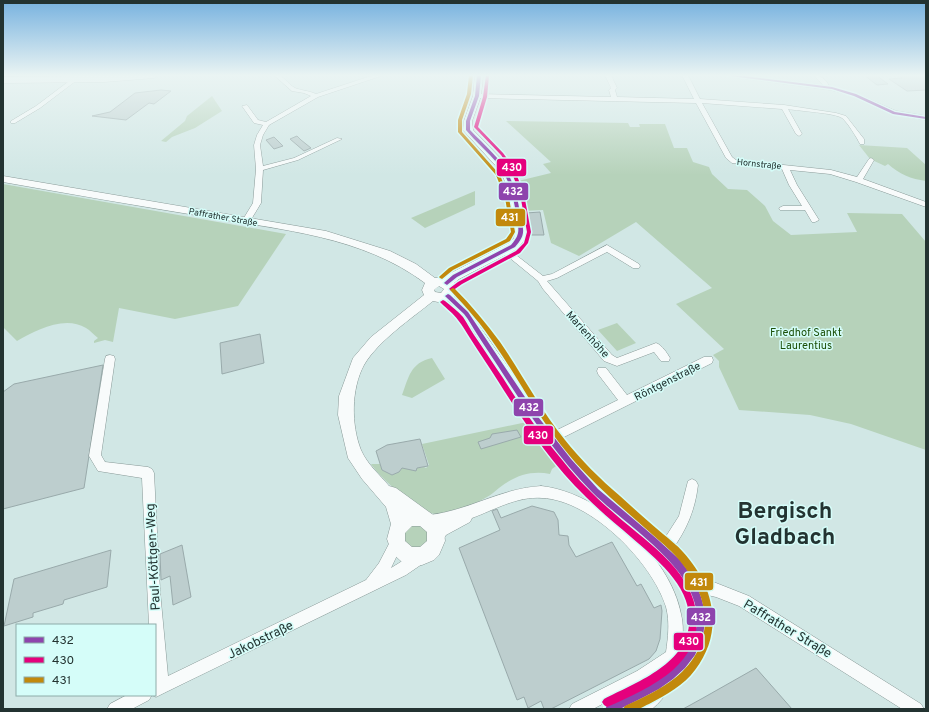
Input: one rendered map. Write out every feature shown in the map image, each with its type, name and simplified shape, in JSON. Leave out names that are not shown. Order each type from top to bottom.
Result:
[{"type":"street","points":[[13,122],[36,108]]},
{"type":"street","points":[[247,108],[256,122],[267,124]]},
{"type":"street","points":[[246,221],[257,203],[260,169],[257,145],[260,135],[267,124],[295,108]]},
{"type":"street","points":[[420,557],[408,556],[399,548],[395,508],[354,453],[345,406],[349,384],[358,362],[376,341],[432,289],[439,298],[448,289],[455,276],[513,246],[519,239],[521,232],[512,187],[507,175],[500,164],[468,130],[468,121],[473,108]]},
{"type":"street","name":"Hornstraße","points":[[702,108],[730,159],[742,163],[823,170],[859,180],[926,204]]},
{"type":"street","points":[[785,108],[799,134]]},
{"type":"street","points":[[793,108],[834,114],[844,117],[862,139],[862,143]]},
{"type":"street","points":[[884,108],[894,113],[926,118]]},
{"type":"street","points":[[260,169],[296,159],[339,139]]},
{"type":"street","points":[[859,180],[871,160]]},
{"type":"street","points":[[785,167],[793,185],[815,220]]},
{"type":"street","name":"Paffrather Straße","points":[[3,179],[246,221],[354,243],[392,257],[421,272],[432,289]]},
{"type":"street","points":[[783,208],[808,208]]},
{"type":"street","points":[[541,279],[554,276],[607,248],[636,266]]},
{"type":"street","name":"Marienhöhe","points":[[504,250],[541,279],[582,329],[612,361],[617,362],[656,347],[665,358]]},
{"type":"street","points":[[448,289],[466,313],[550,439],[586,481],[664,550],[683,570],[693,585],[701,610],[701,638],[689,661],[662,682],[610,709]]},
{"type":"street","name":"Paul-Köttgen-Weg","points":[[110,359],[95,456],[102,467],[148,473],[155,624]]},
{"type":"street","name":"Röntgenstraße","points":[[550,439],[708,360]]},
{"type":"street","name":"Röntgenstraße","points":[[602,371],[626,402]]},
{"type":"street","points":[[375,483],[435,528],[436,538]]},
{"type":"street","points":[[664,550],[682,526],[688,513],[692,485]]},
{"type":"street","name":"Jakobstraße","points":[[364,587],[384,568],[398,535],[413,518],[426,520],[454,517],[512,496],[540,492],[567,498],[602,517],[644,556],[668,594],[674,608],[676,639],[668,678],[663,688],[654,699],[638,709]]},
{"type":"street","name":"Jakobstraße","points":[[158,688],[401,570],[433,548],[436,538],[442,531],[485,507]]},
{"type":"street","name":"Paffrather Straße","points":[[693,585],[716,590],[744,601],[916,709]]},
{"type":"street","name":"Paul-Köttgen-Weg","points":[[156,649],[158,688]]},
{"type":"street","points":[[576,709],[642,676],[672,658]]},
{"type":"street","points":[[115,709],[142,696]]},
{"type":"green space","points":[[197,108],[220,108],[222,111],[195,128],[172,137],[166,142],[161,141],[185,121],[187,116]]},
{"type":"green space","name":"Friedhof Sankt Laurentius","points":[[506,121],[628,123],[630,127],[640,127],[639,124],[665,124],[674,148],[687,148],[693,162],[709,167],[712,174],[728,189],[747,190],[765,206],[773,221],[791,235],[857,232],[847,213],[902,214],[926,242],[926,450],[851,424],[810,415],[739,410],[719,367],[719,361],[713,355],[724,349],[676,304],[712,288],[636,222],[579,256],[551,243],[543,210],[523,211],[514,182],[551,173],[543,164],[551,162]]},
{"type":"green space","points":[[859,145],[907,148],[926,165],[926,181],[906,176],[896,171],[888,164],[885,166],[870,159]]},
{"type":"green space","points":[[3,184],[286,234],[238,306],[175,319],[119,308],[113,342],[105,340],[94,343],[94,341],[98,338],[89,330],[77,324],[68,323],[41,329],[17,341],[3,327]]},
{"type":"green space","points":[[475,191],[475,205],[425,228],[411,218]]},
{"type":"green space","points":[[617,323],[636,343],[617,351],[598,330]]},
{"type":"green space","points":[[432,358],[445,379],[412,398],[402,395],[411,372],[415,367],[419,363]]},
{"type":"green space","points":[[527,422],[556,466],[552,469],[550,474],[536,473],[517,477],[482,500],[454,511],[435,514],[419,507],[400,494],[371,464],[380,464],[382,470],[392,475],[399,472],[404,464],[417,468],[426,468],[429,465],[422,444]]},
{"type":"green space","points":[[413,524],[426,527],[430,539],[421,550],[404,546],[403,532]]},
{"type":"building","points":[[115,108],[142,108],[126,120],[92,116],[110,112]]},
{"type":"building","points":[[297,136],[311,148],[304,151],[290,139]]},
{"type":"building","points":[[274,137],[283,146],[274,149],[266,140]]},
{"type":"building","points":[[540,212],[544,235],[531,235],[526,213]]},
{"type":"building","points":[[260,334],[264,363],[222,374],[220,343]]},
{"type":"building","points":[[103,365],[84,488],[3,509],[3,392],[14,384]]},
{"type":"building","points":[[517,430],[521,437],[481,449],[478,442],[490,438],[492,434]]},
{"type":"building","points":[[420,439],[428,466],[417,468],[416,471],[402,468],[399,472],[392,475],[382,470],[376,451],[387,445]]},
{"type":"building","points":[[532,506],[554,512],[558,520],[559,535],[568,536],[569,545],[576,557],[612,542],[637,586],[641,584],[654,608],[661,605],[662,611],[660,639],[656,651],[649,659],[551,709],[544,709],[541,701],[528,708],[524,697],[517,700],[459,548],[500,530],[492,511],[497,509],[501,518]]},
{"type":"building","points":[[182,545],[191,597],[173,605],[170,576],[161,580],[160,554]]},
{"type":"building","points":[[111,550],[107,587],[64,600],[63,604],[33,613],[33,617],[4,626],[14,579]]},
{"type":"building","points":[[756,668],[792,709],[683,709],[703,698]]},
{"type":"transit line","name":"431","points":[[442,277],[451,269],[508,240],[513,232],[507,198],[498,175],[460,132],[460,120],[464,108]]},
{"type":"transit line","name":"432","points":[[447,283],[455,276],[513,246],[519,239],[521,232],[515,196],[509,179],[500,164],[468,130],[468,121],[473,108]]},
{"type":"transit line","name":"430","points":[[452,289],[460,283],[518,252],[526,243],[529,232],[522,194],[512,168],[502,154],[476,127],[482,108]]},
{"type":"transit line","name":"432","points":[[884,108],[894,113],[926,118]]},
{"type":"transit line","name":"431","points":[[453,290],[484,324],[548,421],[571,452],[604,487],[679,554],[700,583],[705,597],[709,627],[706,641],[700,655],[691,668],[678,681],[662,692],[628,709]]},
{"type":"transit line","name":"432","points":[[448,296],[466,313],[522,399],[568,461],[596,491],[677,563],[691,582],[694,589],[701,612],[701,620],[698,637],[692,652],[682,665],[656,686],[610,709]]},
{"type":"transit line","name":"430","points":[[443,302],[460,318],[516,404],[562,466],[596,502],[668,566],[682,584],[689,597],[693,611],[692,632],[680,657],[670,667],[658,675],[607,702]]},
{"type":"district","name":"Bergisch Gladbach","points":[[785,523]]}]
